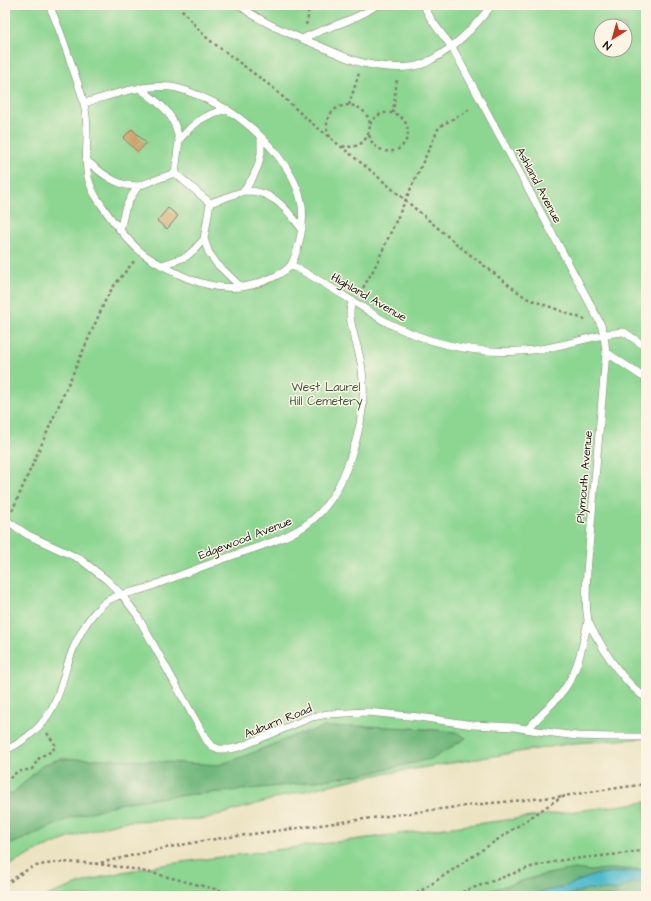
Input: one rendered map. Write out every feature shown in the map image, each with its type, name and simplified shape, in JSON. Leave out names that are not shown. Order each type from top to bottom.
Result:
[{"type":"lane","points":[[49,5],[64,43],[84,103],[87,134],[86,172],[95,194],[120,230],[141,252],[152,260],[177,274],[207,285],[222,288],[257,284],[271,278],[291,265],[299,244],[302,229],[302,205],[288,171],[276,154],[251,127],[227,109],[191,92],[173,87],[158,86],[139,88],[84,103]]},
{"type":"lane","points":[[239,5],[254,16],[302,39],[362,62],[398,68],[422,65],[452,47],[466,35],[492,5]]},
{"type":"lane","points":[[302,39],[351,20],[364,14],[377,5]]},
{"type":"lane","name":"Ashland Avenue","points":[[424,5],[432,21],[452,47],[601,325],[604,334]]},
{"type":"lane","points":[[139,88],[165,108],[177,129],[179,140],[175,173]]},
{"type":"lane","points":[[179,140],[200,120],[211,114],[227,109]]},
{"type":"lane","points":[[244,191],[258,166],[261,153],[261,137]]},
{"type":"lane","points":[[86,160],[113,180],[126,185],[138,186],[175,173]]},
{"type":"lane","points":[[175,173],[210,203]]},
{"type":"lane","points":[[120,230],[126,209],[138,186]]},
{"type":"lane","points":[[210,203],[244,191],[258,192],[279,202],[302,229]]},
{"type":"lane","points":[[210,203],[204,239],[209,253],[217,264],[241,287]]},
{"type":"lane","points":[[162,265],[186,257],[204,239]]},
{"type":"lane","name":"Highland Avenue","points":[[291,265],[307,273],[390,324],[433,341],[456,347],[478,351],[499,352],[538,350],[560,346],[604,334],[624,332],[646,347]]},
{"type":"lane","name":"Edgewood Avenue","points":[[5,751],[27,737],[46,719],[57,697],[72,650],[86,623],[103,603],[112,598],[138,591],[295,532],[312,520],[326,505],[338,488],[351,458],[361,414],[363,399],[362,372],[360,356],[350,315],[350,308],[354,302]]},
{"type":"lane","name":"Plymouth Avenue","points":[[528,729],[537,718],[552,705],[567,686],[581,650],[588,621],[586,596],[587,571],[606,352],[604,334]]},
{"type":"lane","points":[[606,352],[646,379]]},
{"type":"lane","name":"Auburn Road","points":[[6,520],[28,535],[80,559],[107,580],[122,595],[137,615],[207,741],[212,746],[219,749],[240,748],[312,717],[367,712],[386,713],[473,725],[504,726],[577,736],[646,737]]},
{"type":"lane","name":"Plymouth Avenue","points":[[588,621],[594,634],[615,667],[628,682],[646,698]]},
{"type":"path","points":[[178,5],[208,39],[266,82],[299,112],[464,250],[526,298],[601,325]]},
{"type":"path","points":[[302,39],[308,17],[308,5]]},
{"type":"path","points":[[348,105],[362,62]]},
{"type":"path","points":[[393,113],[398,68]]},
{"type":"path","points":[[354,302],[374,269],[439,127],[482,102]]},
{"type":"path","points":[[330,138],[327,128],[328,120],[332,112],[340,107],[348,105],[356,106],[367,116],[370,124]]},
{"type":"path","points":[[340,146],[349,147],[364,141],[368,134],[370,124],[376,117],[384,113],[393,113],[402,118],[407,126],[408,135],[404,144],[397,150],[388,152],[379,150],[372,143],[368,134]]},
{"type":"path","points":[[6,520],[17,502],[108,294],[141,252]]},
{"type":"path","points":[[646,450],[643,462],[646,472]]},
{"type":"path","points":[[6,779],[17,772],[32,769],[40,757],[52,751],[56,746],[40,725]]},
{"type":"path","points":[[95,864],[165,848],[236,836],[432,810],[565,796],[646,784]]},
{"type":"path","points":[[411,896],[421,891],[544,808],[565,796]]},
{"type":"path","points":[[451,896],[531,867],[563,860],[646,850]]},
{"type":"path","points":[[5,885],[19,875],[36,866],[75,862],[120,867],[147,872],[250,896]]},
{"type":"green space","name":"West Laurel Hill Cemetery","points":[[5,5],[646,5],[646,738],[574,743],[359,778],[284,796],[205,819],[130,821],[118,823],[61,841],[27,856],[5,868]]},
{"type":"green space","points":[[367,726],[456,732],[466,738],[434,758],[371,773],[290,785],[172,796],[127,802],[73,817],[5,847],[5,794],[13,793],[43,765],[53,761],[60,759],[113,759],[219,765],[294,736],[325,727]]},
{"type":"green space","points":[[646,802],[646,896],[46,896],[105,876],[133,870]]},
{"type":"green space","points":[[574,869],[591,871],[606,869],[646,869],[646,896],[473,896],[528,879]]},
{"type":"water","points":[[646,870],[646,882],[631,883],[617,890],[587,889],[566,896],[533,896],[543,891],[560,888],[599,874]]},
{"type":"building","points":[[132,129],[146,143],[138,152],[123,138]]},
{"type":"building","points":[[168,208],[178,216],[167,229],[157,221]]}]
